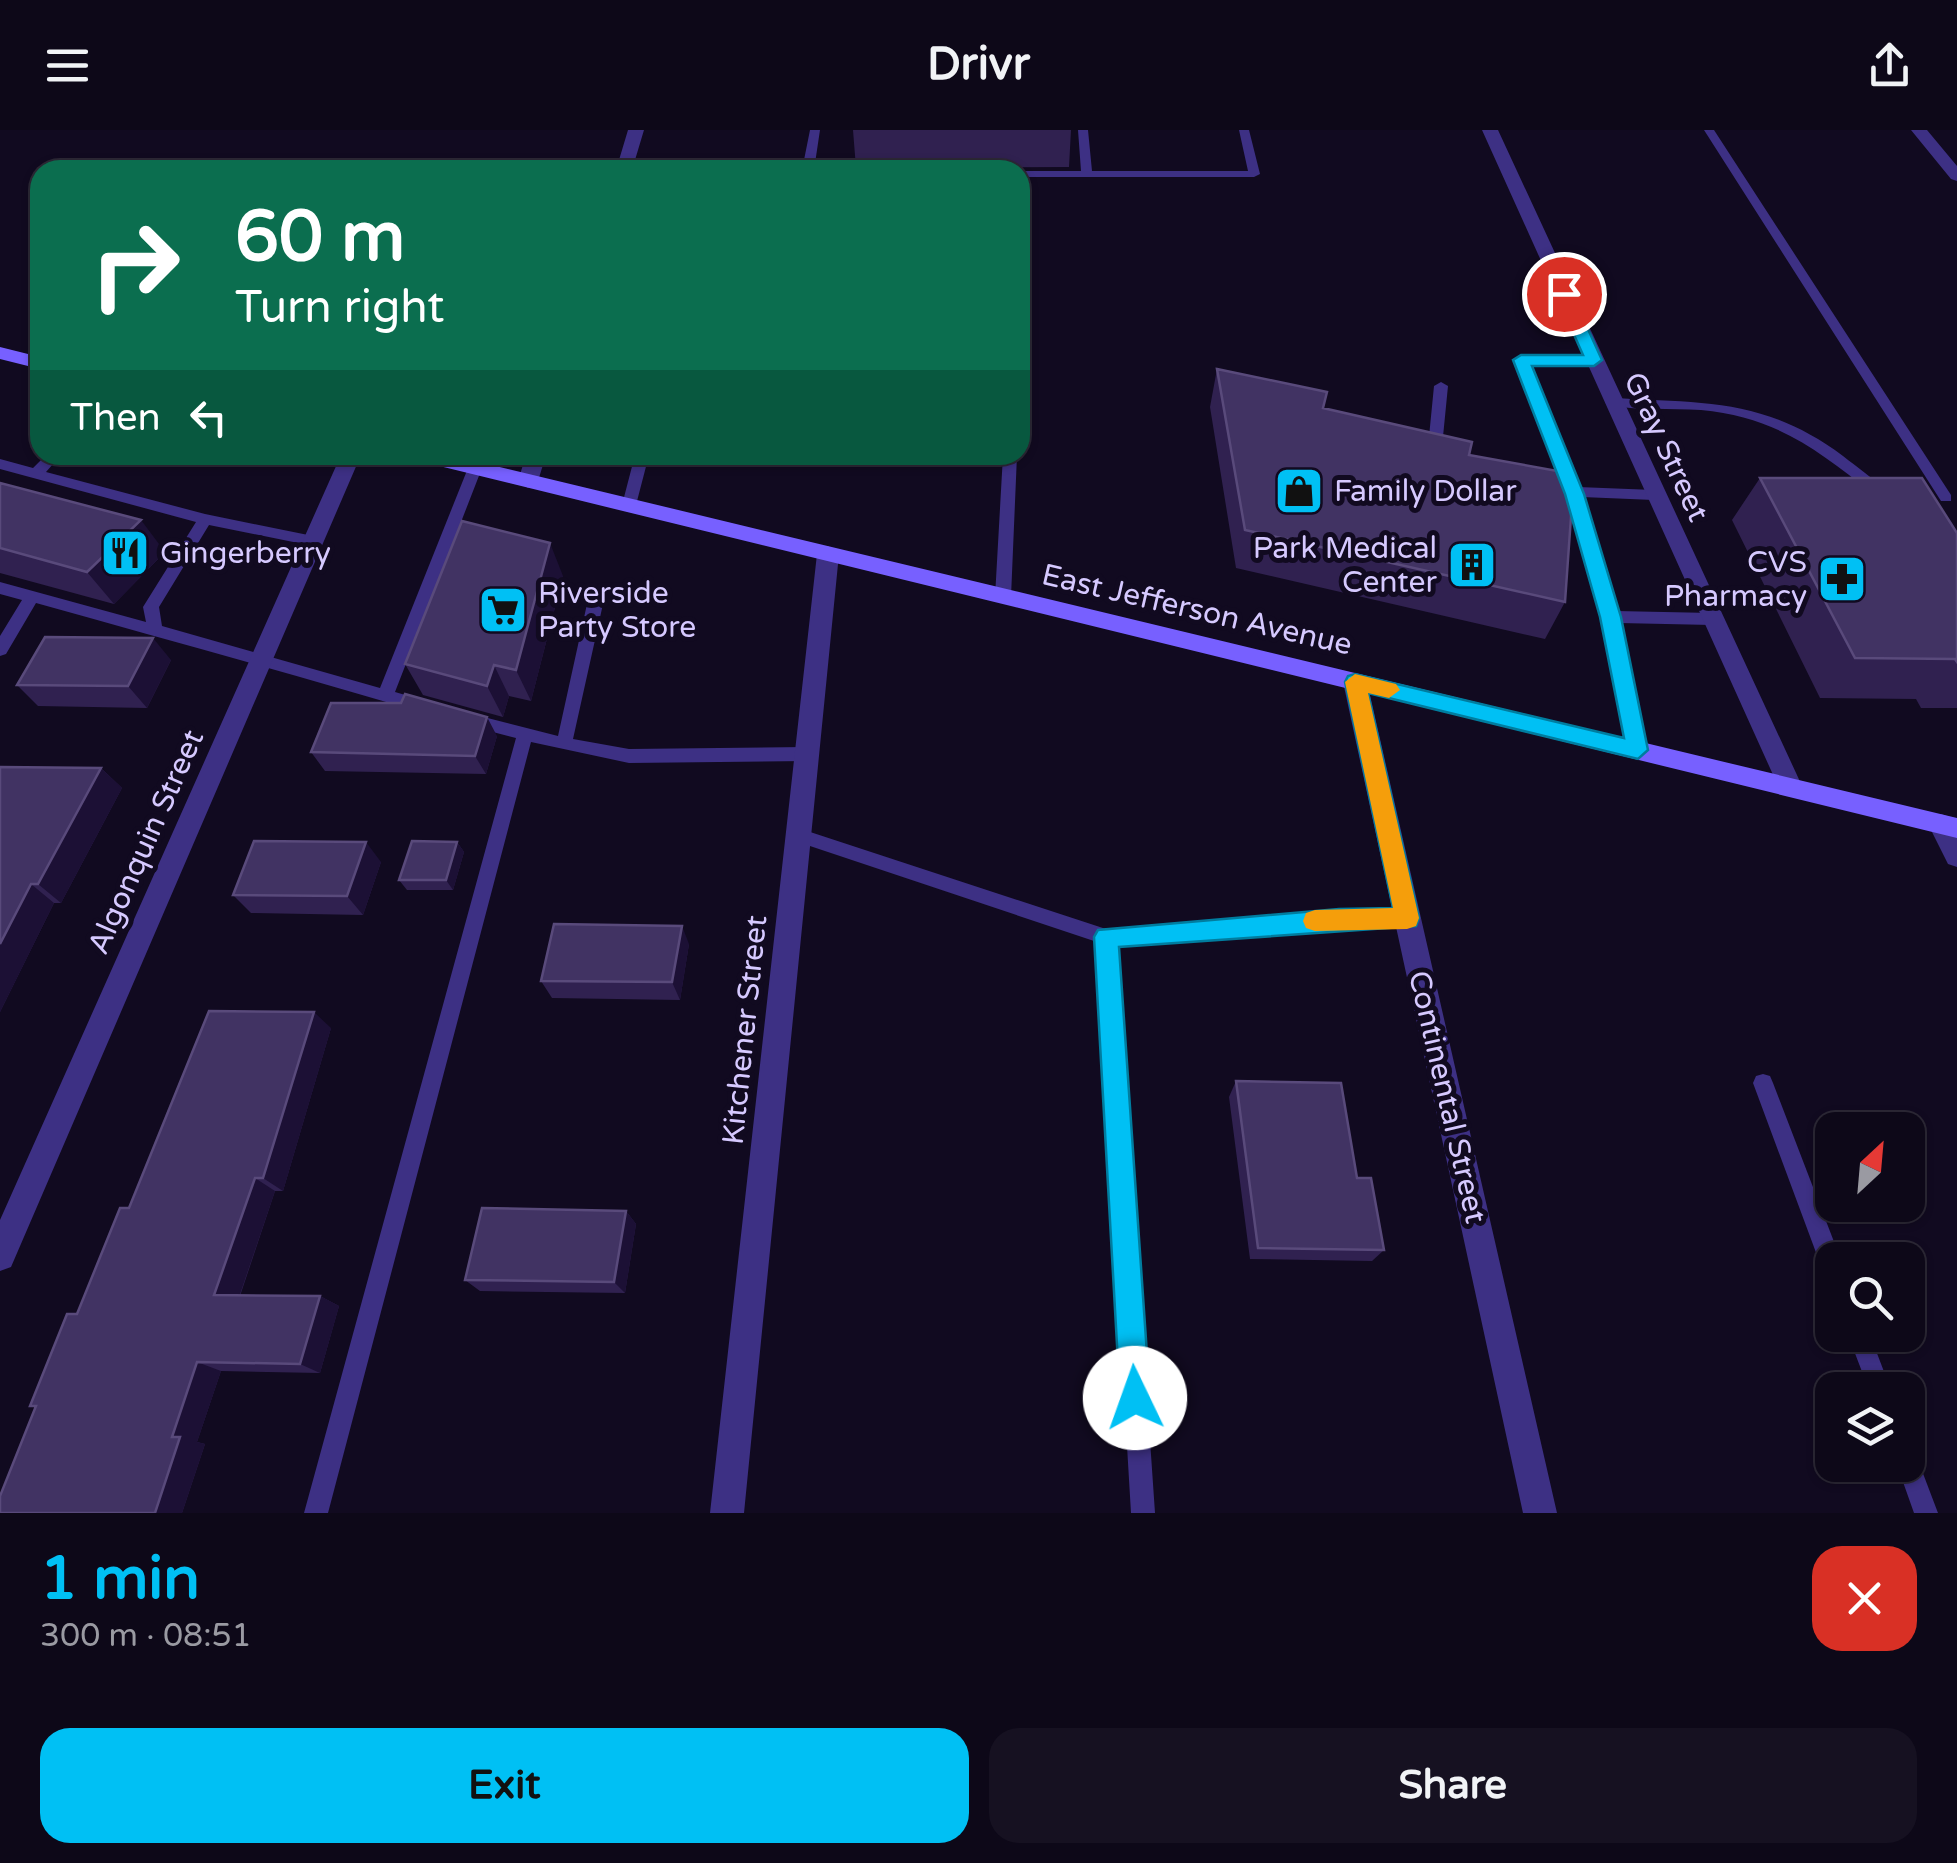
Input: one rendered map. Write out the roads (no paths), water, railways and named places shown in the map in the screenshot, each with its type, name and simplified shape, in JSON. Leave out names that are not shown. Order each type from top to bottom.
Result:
[{"type":"main road","points":[[0,353],[30,360]]},
{"type":"main road","name":"East Jefferson Avenue","points":[[463,465],[1949,826]]},
{"type":"street","points":[[627,160],[636,130]]},
{"type":"street","name":"Gray Street","points":[[1490,130],[1791,788]]},
{"type":"street","points":[[1919,130],[1957,176]]},
{"type":"street","name":"Algonquin Street","points":[[0,1256],[347,465]]},
{"type":"street","points":[[528,481],[533,465]]},
{"type":"street","name":"Kitchener Street","points":[[728,1513],[828,554]]},
{"type":"street","name":"Continental Street","points":[[1355,682],[1540,1513]]},
{"type":"street","points":[[1949,826],[1957,856]]},
{"type":"lane","points":[[810,160],[815,130]]},
{"type":"lane","points":[[1083,130],[1088,174]]},
{"type":"lane","points":[[1030,174],[1254,174],[1244,130]]},
{"type":"lane","points":[[1709,130],[1946,498]]},
{"type":"lane","points":[[1594,360],[1521,360],[1574,494],[1610,617],[1638,750]]},
{"type":"lane","points":[[1441,386],[1432,457],[1449,461]]},
{"type":"lane","points":[[1612,402],[1716,409],[1779,422],[1819,445],[1893,503]]},
{"type":"lane","points":[[0,464],[205,519],[313,541]]},
{"type":"lane","points":[[37,472],[44,465]]},
{"type":"lane","points":[[629,505],[639,465]]},
{"type":"lane","points":[[1004,597],[1010,465]]},
{"type":"lane","points":[[386,698],[475,468]]},
{"type":"lane","points":[[1556,488],[1574,494],[1654,495]]},
{"type":"lane","points":[[155,630],[151,606],[205,519]]},
{"type":"lane","points":[[0,588],[262,659],[386,698],[564,744],[629,756],[807,754]]},
{"type":"lane","points":[[0,650],[32,596]]},
{"type":"lane","points":[[564,744],[594,604]]},
{"type":"lane","points":[[1610,617],[1712,619]]},
{"type":"lane","points":[[316,1513],[525,734]]},
{"type":"lane","points":[[798,835],[1106,937],[1339,919],[1407,918]]},
{"type":"lane","points":[[1106,937],[1142,1513]]},
{"type":"lane","points":[[1763,1083],[1823,1242]]},
{"type":"lane","points":[[1915,1482],[1926,1513]]},
{"type":"place","name":"Family Dollar","points":[[1299,491]]},
{"type":"place","name":"Gingerberry","points":[[125,553]]},
{"type":"place","name":"Park Medical Center","points":[[1472,565]]},
{"type":"place","name":"CVS Pharmacy","points":[[1842,579]]},
{"type":"place","name":"Riverside Party Store","points":[[503,610]]}]
